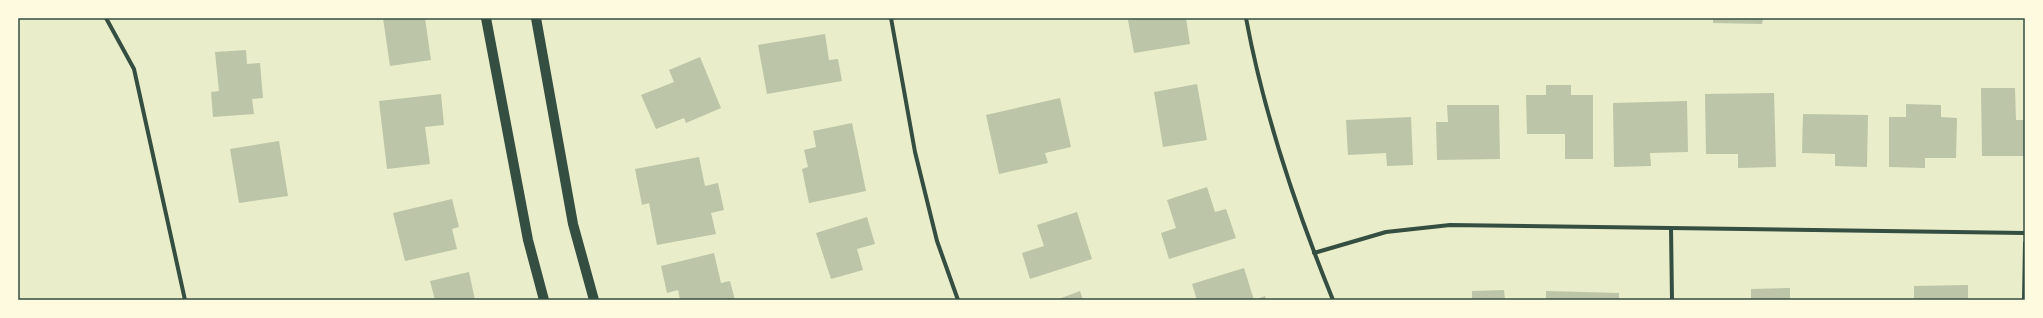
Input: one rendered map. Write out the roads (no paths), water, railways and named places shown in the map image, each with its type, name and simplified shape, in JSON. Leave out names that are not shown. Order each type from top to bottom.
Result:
[{"type":"main road","points":[[486,18],[528,240],[544,300]]},
{"type":"main road","points":[[536,18],[573,224],[594,300]]},
{"type":"street","points":[[106,18],[134,69],[185,300]]},
{"type":"street","points":[[891,18],[915,152],[938,241],[958,300]]},
{"type":"street","points":[[1246,18],[1255,66],[1287,175],[1314,253],[1333,300]]},
{"type":"street","points":[[1314,253],[1386,232],[1450,225],[2025,233]]},
{"type":"street","points":[[1671,228],[1672,300]]},
{"type":"street","points":[[2024,300],[2025,243]]}]
